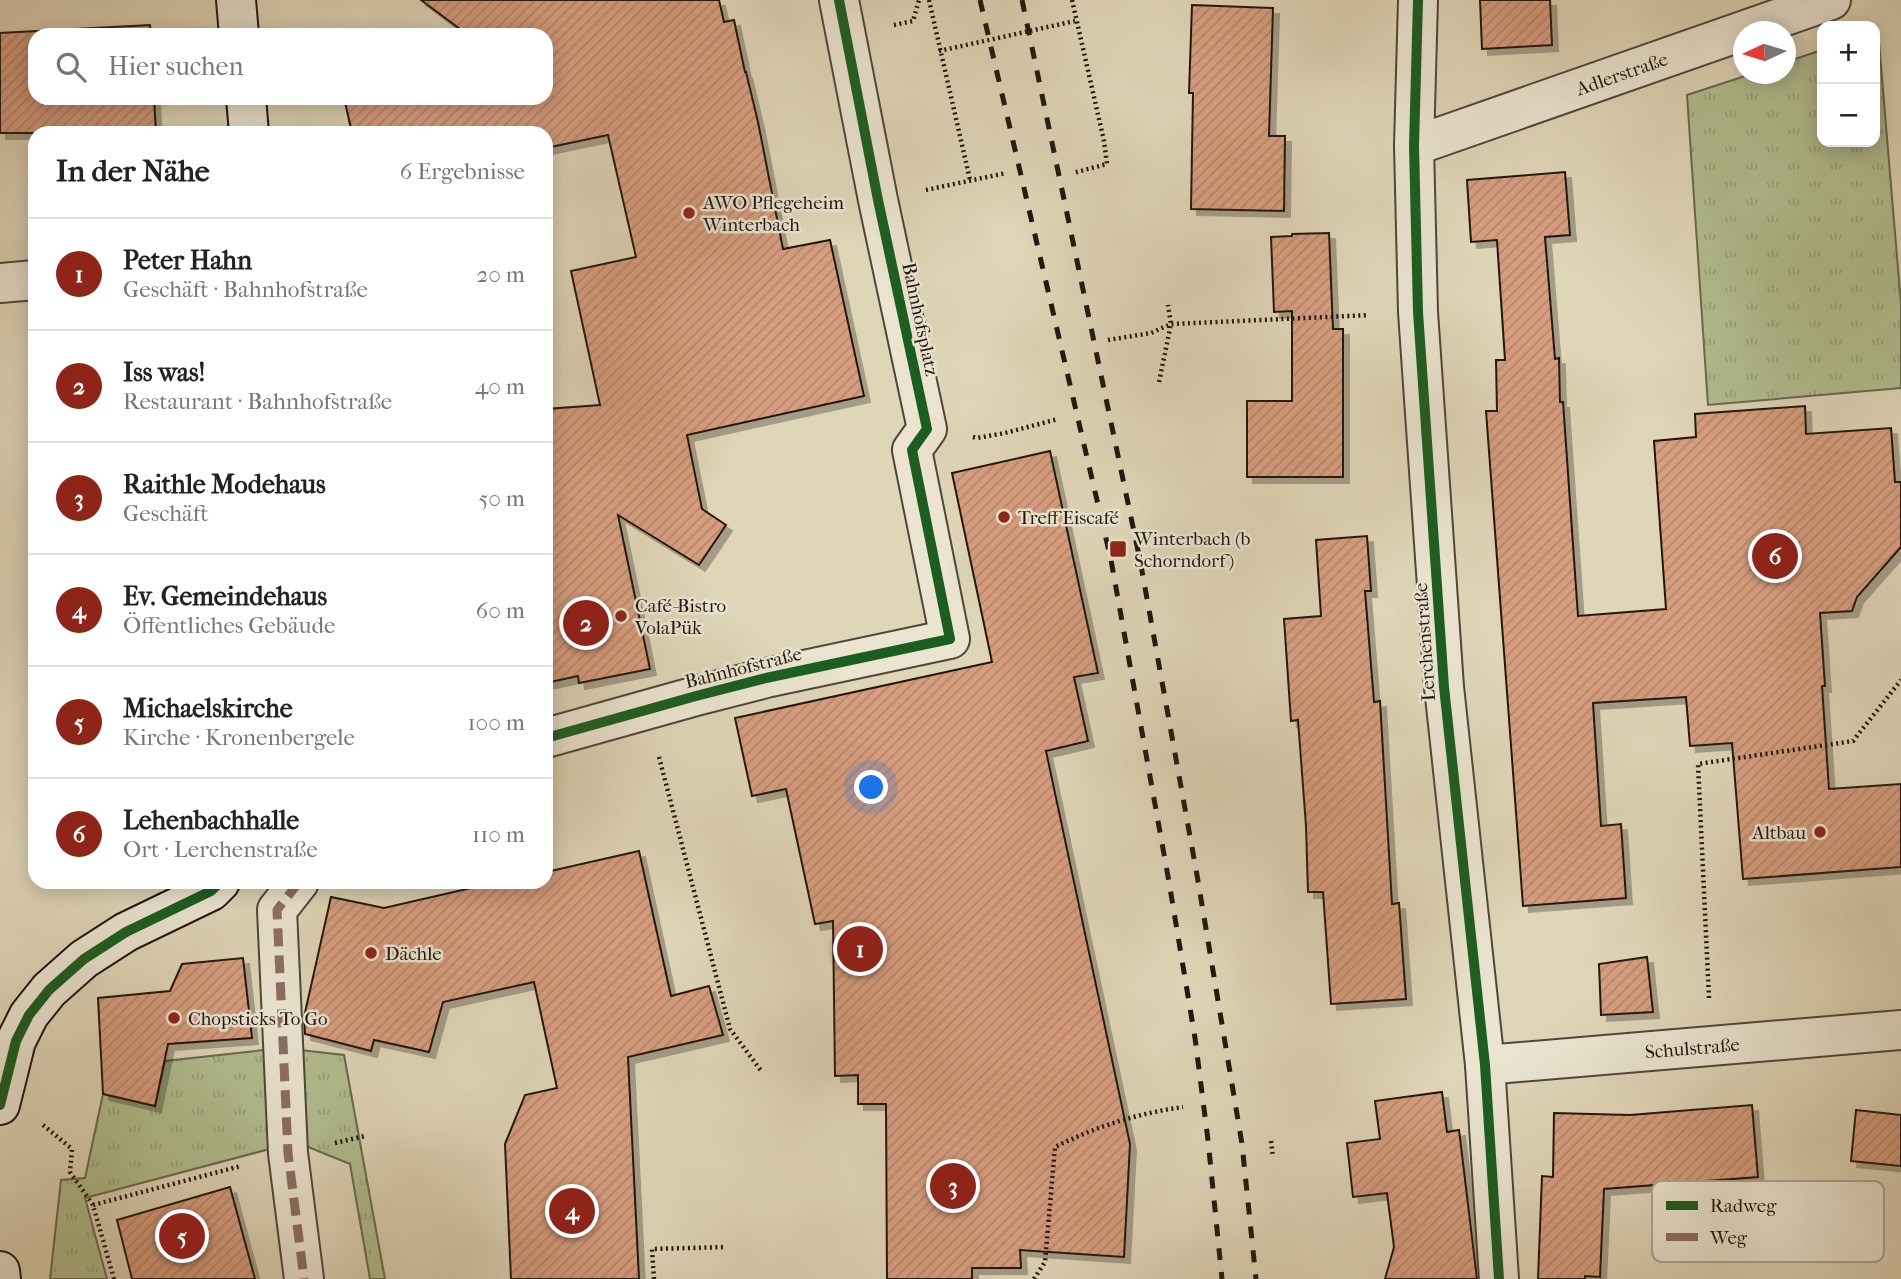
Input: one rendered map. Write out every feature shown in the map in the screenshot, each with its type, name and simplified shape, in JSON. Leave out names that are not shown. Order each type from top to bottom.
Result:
[{"type":"street","points":[[236,0],[239,28]]},
{"type":"street","name":"Bahnhofsplatz","points":[[839,0],[878,201],[927,429],[912,450],[950,639]]},
{"type":"street","name":"Lerchenstraße","points":[[1418,0],[1414,146],[1418,312],[1444,687],[1485,1065],[1499,1279]]},
{"type":"street","name":"Adlerstraße","points":[[1414,146],[1831,0]]},
{"type":"street","points":[[247,105],[248,126]]},
{"type":"street","points":[[0,284],[28,281]]},
{"type":"street","name":"Bahnhofstraße","points":[[553,736],[766,678],[950,639]]},
{"type":"street","points":[[0,1104],[8,1039],[49,990],[84,959],[126,932],[213,889]]},
{"type":"street","points":[[293,889],[276,910],[288,1153],[304,1279]]},
{"type":"street","name":"Schulstraße","points":[[1485,1065],[1901,1030]]},
{"type":"street","points":[[0,1271],[1,1279]]},
{"type":"path","points":[[913,21],[919,0]]},
{"type":"path","points":[[929,0],[970,180]]},
{"type":"path","points":[[1072,0],[1107,164],[1073,173]]},
{"type":"path","points":[[939,51],[1076,21]]},
{"type":"path","points":[[937,187],[1006,173]]},
{"type":"path","points":[[1159,382],[1171,324],[1168,305]]},
{"type":"path","points":[[1108,340],[1152,333],[1171,324],[1418,312]]},
{"type":"path","points":[[988,436],[1058,419]]},
{"type":"path","points":[[1712,1046],[1698,764],[1853,741],[1901,680]]},
{"type":"path","points":[[647,709],[730,1029],[762,1072]]},
{"type":"path","points":[[0,1104],[35,1119],[72,1149],[70,1172],[93,1205],[114,1279]]},
{"type":"path","points":[[1034,1279],[1045,1262],[1055,1147],[1080,1134],[1152,1111],[1183,1107]]},
{"type":"path","points":[[93,1205],[288,1153],[365,1136]]},
{"type":"path","points":[[1271,1141],[1273,1157]]},
{"type":"path","points":[[654,1279],[652,1249],[726,1247]]},
{"type":"green space","points":[[1817,52],[1817,147],[1880,147],[1880,55],[1901,304],[1901,388],[1708,405],[1687,95],[1733,80],[1733,84],[1796,84],[1796,59]]},
{"type":"green space","points":[[282,1048],[344,1055],[385,1279],[370,1279],[350,1164],[296,1142],[85,1198],[107,1279],[50,1279],[61,1180],[85,1178],[103,1094],[155,1106],[165,1061]]},
{"type":"building","points":[[421,0],[719,0],[724,22],[734,20],[758,122],[783,249],[830,240],[864,396],[687,435],[702,509],[726,525],[699,565],[618,515],[650,669],[579,683],[578,676],[553,681],[553,408],[600,405],[571,271],[636,257],[608,135],[553,147],[553,126],[350,126],[346,105],[553,105],[553,28],[459,28]]},
{"type":"building","points":[[1480,0],[1550,0],[1552,45],[1482,49]]},
{"type":"building","points":[[1192,5],[1273,8],[1269,136],[1285,136],[1284,211],[1191,209],[1193,93],[1189,93]]},
{"type":"building","points":[[150,25],[150,28],[94,28]]},
{"type":"building","points":[[28,32],[28,105],[154,105],[156,126],[28,126],[28,133],[0,133],[0,33]]},
{"type":"building","points":[[1565,172],[1570,235],[1545,237],[1555,359],[1559,358],[1560,402],[1563,402],[1578,616],[1666,609],[1654,441],[1696,437],[1695,414],[1805,406],[1806,434],[1891,428],[1895,482],[1901,482],[1901,547],[1857,597],[1852,611],[1820,613],[1829,789],[1901,784],[1901,867],[1743,879],[1732,743],[1690,746],[1686,697],[1593,703],[1601,826],[1621,824],[1626,898],[1523,906],[1486,411],[1497,411],[1496,360],[1505,360],[1497,240],[1471,242],[1467,180]]},
{"type":"building","points":[[1329,233],[1333,329],[1343,329],[1343,477],[1247,477],[1247,401],[1292,401],[1292,311],[1274,312],[1271,237]]},
{"type":"building","points":[[1050,451],[1098,673],[1074,677],[1088,741],[1046,751],[1130,1144],[1124,1257],[1020,1250],[1021,1268],[972,1268],[972,1279],[887,1279],[886,1104],[858,1104],[858,1075],[835,1076],[833,921],[815,924],[786,789],[752,796],[735,718],[992,662],[952,473]]},
{"type":"building","points":[[1367,536],[1371,591],[1365,591],[1374,702],[1380,701],[1392,904],[1399,903],[1406,999],[1331,1004],[1323,892],[1308,892],[1298,720],[1291,721],[1284,619],[1321,616],[1316,540]]},
{"type":"building","points":[[639,851],[671,996],[709,986],[723,1035],[628,1057],[639,1279],[511,1279],[505,1144],[525,1095],[557,1088],[534,982],[443,1002],[429,1052],[374,1040],[371,1051],[305,1034],[304,1017],[331,897],[384,908],[467,889],[553,889],[553,870]]},
{"type":"building","points":[[1647,957],[1653,1012],[1601,1015],[1599,964]]},
{"type":"building","name":"Chopsticks To Go","points":[[243,958],[252,1038],[168,1044],[155,1106],[103,1094],[98,998],[170,991],[182,964]]},
{"type":"building","points":[[1442,1092],[1447,1132],[1459,1130],[1477,1279],[1385,1279],[1394,1247],[1387,1193],[1353,1197],[1347,1143],[1380,1139],[1375,1101]]},
{"type":"building","points":[[1752,1105],[1758,1177],[1652,1181],[1652,1185],[1604,1189],[1600,1277],[1538,1279],[1542,1176],[1553,1177],[1554,1113],[1630,1115]]},
{"type":"building","points":[[1856,1110],[1901,1115],[1901,1166],[1851,1161]]},
{"type":"building","points":[[230,1187],[255,1279],[132,1279],[117,1220]]},
{"type":"railway","points":[[980,0],[1111,560],[1195,1038],[1222,1279]]},
{"type":"railway","points":[[1022,0],[1140,560],[1242,1144],[1256,1279]]},
{"type":"marked path","points":[[294,889],[277,910],[288,1153],[304,1279]]},
{"type":"cycle path","points":[[553,736],[766,678],[950,639],[912,450],[927,429],[839,0]]},
{"type":"cycle path","points":[[1418,0],[1414,146],[1418,312],[1444,687],[1485,1065],[1499,1279]]},
{"type":"cycle path","points":[[0,1105],[16,1041],[29,1015],[49,990],[84,959],[126,932],[213,889]]},
{"type":"place","name":"AWO Pflegeheim Winterbach","points":[[689,213]]},
{"type":"place","name":"Treff Eiscafé","points":[[1004,517]]},
{"type":"place","name":"Winterbach (b Schorndorf)","points":[[1118,549]]},
{"type":"place","name":"Lehenbachhalle","points":[[1775,556]]},
{"type":"place","name":"Café-Bistro VolaPük","points":[[621,616]]},
{"type":"place","name":"Iss was!","points":[[586,623]]},
{"type":"place","name":"Altbau","points":[[1820,832]]},
{"type":"place","name":"Peter Hahn","points":[[860,949]]},
{"type":"place","name":"Dächle","points":[[371,953]]},
{"type":"place","name":"Chopsticks To Go","points":[[174,1018]]},
{"type":"place","name":"Raithle Modehaus","points":[[953,1186]]},
{"type":"place","name":"Ev. Gemeindehaus","points":[[572,1211]]},
{"type":"place","name":"Michaelskirche","points":[[182,1236]]}]
